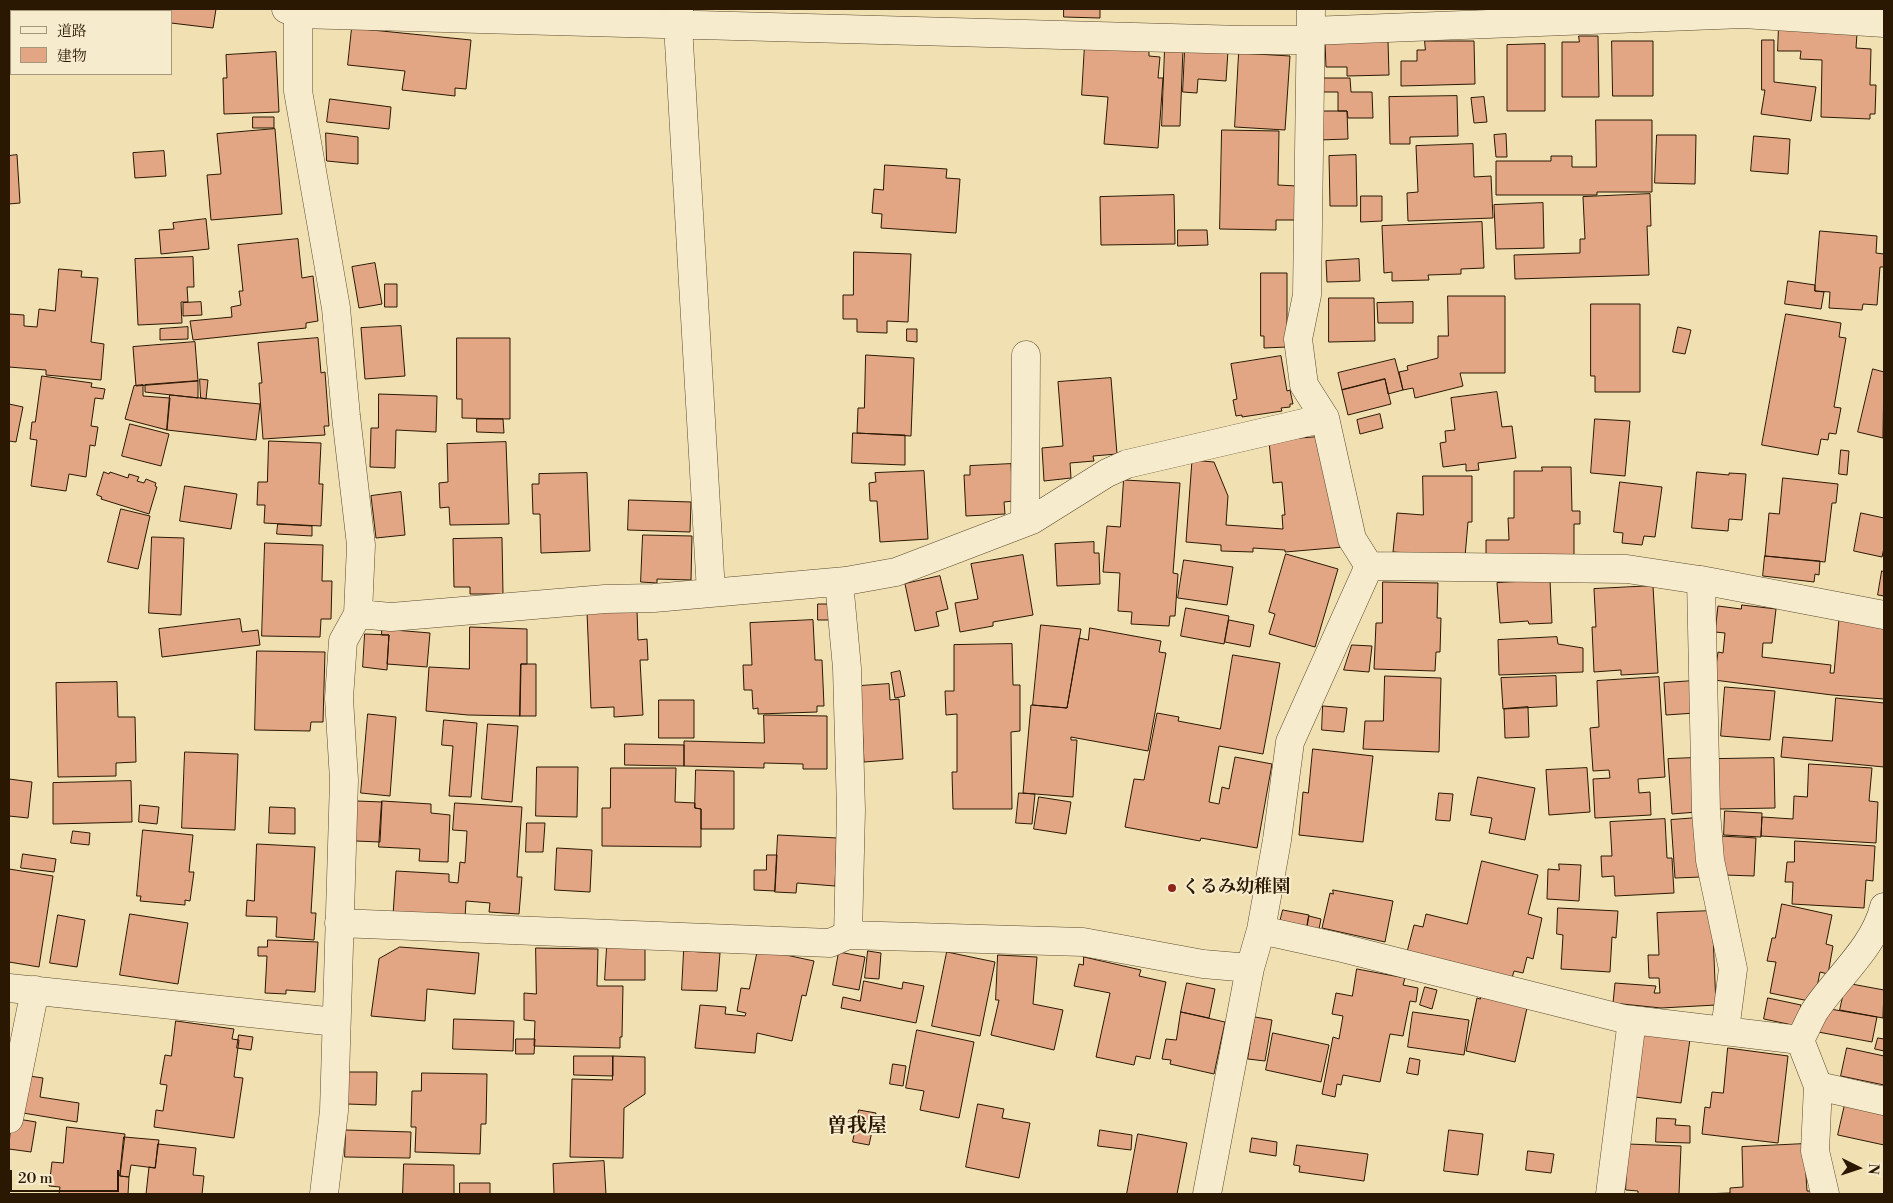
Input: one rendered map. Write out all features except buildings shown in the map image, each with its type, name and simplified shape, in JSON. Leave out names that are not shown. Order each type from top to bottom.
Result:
[{"type":"street","points":[[324,1194],[334,1111],[344,780],[338,698],[342,641],[358,614],[361,545],[336,308],[298,92],[292,11],[678,17],[1243,40],[1310,27],[1743,14],[1884,23]]},
{"type":"street","points":[[678,17],[711,592]]},
{"type":"street","points":[[1310,27],[1307,295],[1298,339],[1304,386],[1325,418],[1352,539],[1369,566]]},
{"type":"street","points":[[1026,355],[1026,522]]},
{"type":"street","points":[[358,614],[391,617],[605,599],[654,598],[839,582],[896,572],[1026,522],[1127,464],[1325,418]]},
{"type":"street","points":[[1369,566],[1627,569],[1701,580],[1884,615]]},
{"type":"street","points":[[1207,1194],[1250,968],[1261,930],[1277,840],[1290,742],[1369,566]]},
{"type":"street","points":[[1701,580],[1706,812],[1710,860],[1733,969],[1725,1030]]},
{"type":"street","points":[[839,582],[848,668],[851,810],[848,935]]},
{"type":"street","points":[[1825,1194],[1815,1151],[1818,1086],[1800,1040],[1815,1011],[1856,960],[1882,917],[1884,907]]},
{"type":"street","points":[[339,923],[830,943],[848,935],[1083,942],[1203,964],[1250,968]]},
{"type":"street","points":[[1261,930],[1338,947],[1632,1020],[1800,1040]]},
{"type":"street","points":[[9,1119],[22,989],[336,1022]]},
{"type":"street","points":[[1610,1194],[1632,1020]]},
{"type":"street","points":[[1818,1086],[1884,1100]]},
{"type":"place","name":"くるみ幼稚園","points":[[1172,888]]},
{"type":"district","name":"曽我屋","points":[[857,1127]]}]
